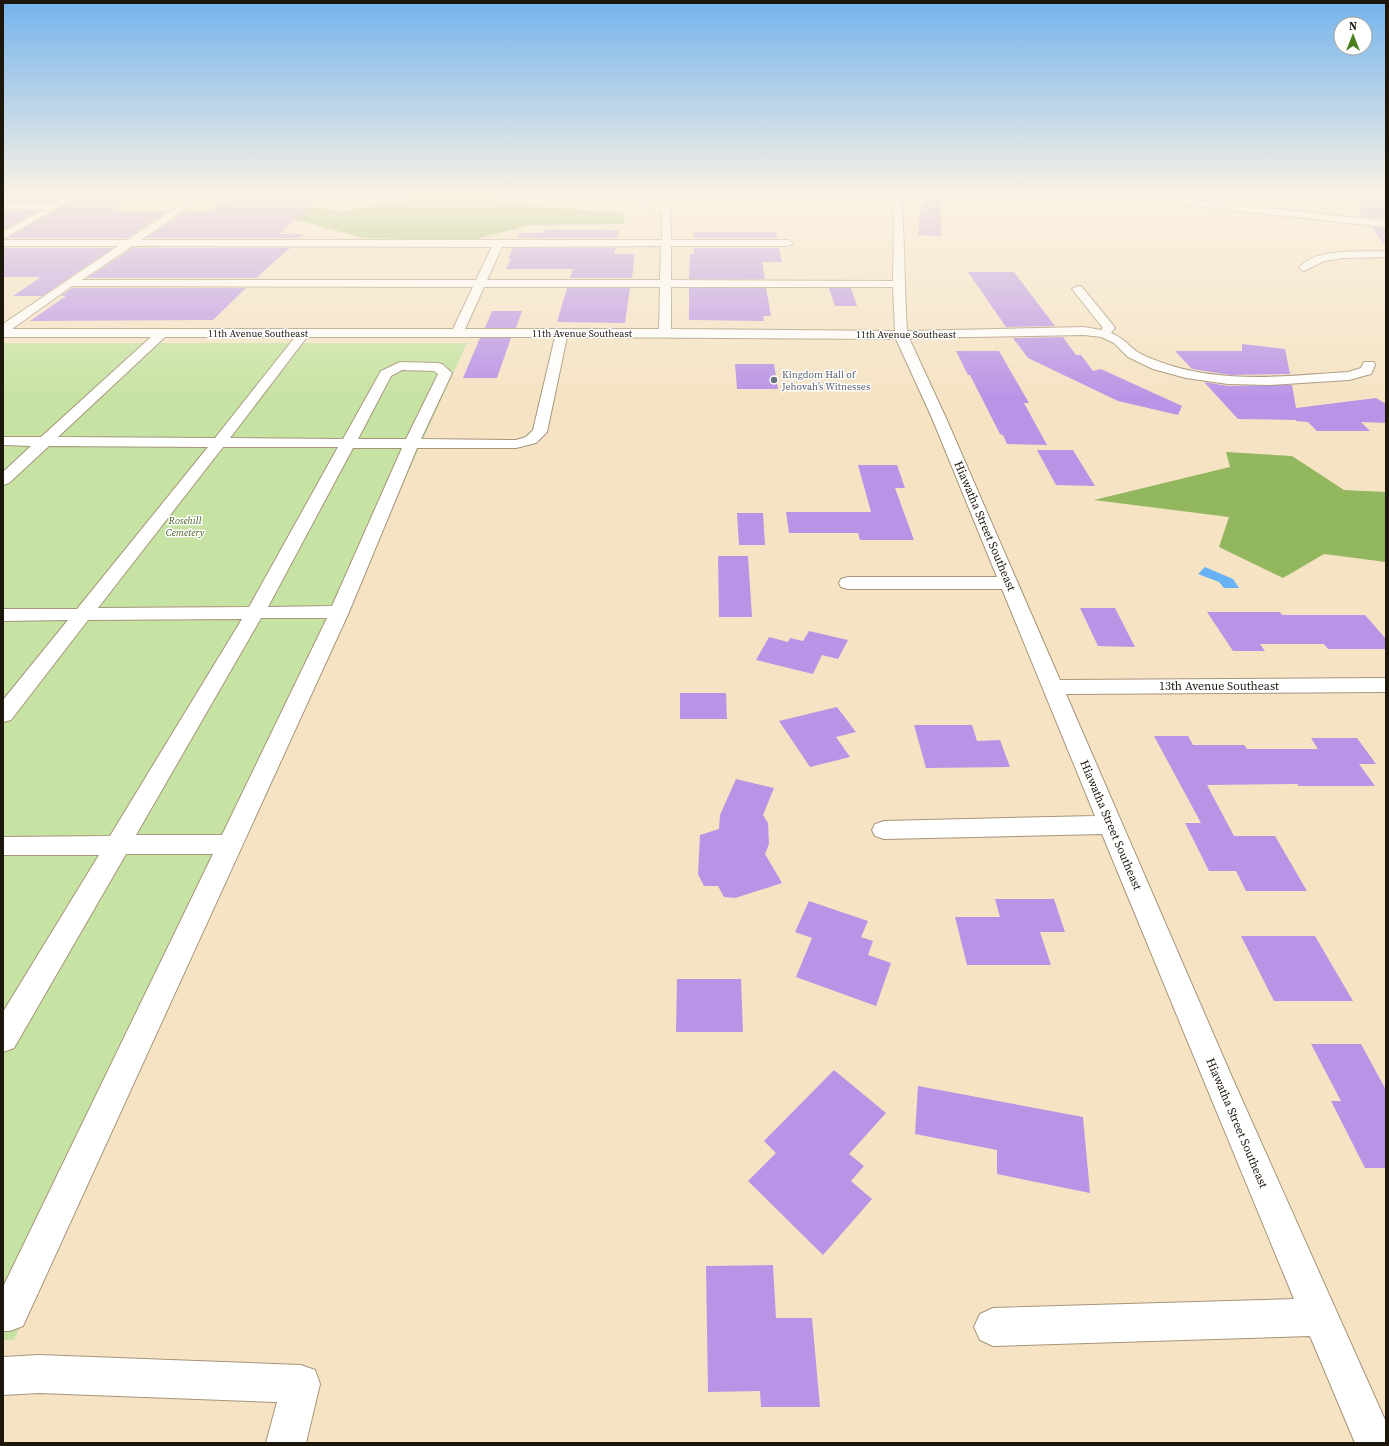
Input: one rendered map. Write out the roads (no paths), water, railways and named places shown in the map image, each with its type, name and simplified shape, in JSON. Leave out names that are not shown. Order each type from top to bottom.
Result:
[{"type":"street","points":[[3,332],[70,283],[102,262]]},
{"type":"street","points":[[457,333],[490,262]]},
{"type":"street","points":[[665,333],[668,262]]},
{"type":"street","name":"Hiawatha Street Southeast","points":[[898,262],[901,335],[939,418],[1375,1443]]},
{"type":"street","points":[[1304,268],[1313,262]]},
{"type":"street","points":[[70,283],[898,284]]},
{"type":"street","points":[[1078,289],[1109,328],[1104,334]]},
{"type":"street","name":"11th Avenue Southeast","points":[[3,332],[665,333],[901,335],[1084,331],[1104,334],[1118,340],[1132,354],[1158,366],[1186,374],[1228,380],[1269,381],[1349,376],[1366,371],[1369,365]]},
{"type":"street","points":[[3,342],[16,333]]},
{"type":"street","points":[[3,480],[162,333]]},
{"type":"street","points":[[3,715],[242,414],[304,333]]},
{"type":"street","points":[[3,441],[220,441],[516,444],[531,440],[540,432],[562,333]]},
{"type":"street","points":[[3,1039],[255,613],[386,374],[400,366],[437,367],[444,373],[411,444],[338,612],[10,1313],[3,1313]]},
{"type":"street","points":[[81,408],[82,429],[105,441]]},
{"type":"street","points":[[142,441],[193,433],[242,414]]},
{"type":"street","points":[[848,583],[1009,583]]},
{"type":"street","points":[[3,615],[338,612]]},
{"type":"street","name":"13th Avenue Southeast","points":[[1053,687],[1386,685]]},
{"type":"street","points":[[884,830],[1111,825]]},
{"type":"street","points":[[3,846],[229,844]]},
{"type":"street","points":[[993,1327],[1321,1317]]},
{"type":"street","points":[[3,1376],[39,1374],[301,1384],[286,1443]]},
{"type":"water","points":[[1205,567],[1233,579],[1239,588],[1224,588],[1219,582],[1198,574]]},
{"type":"place","name":"Kingdom Hall of Jehovah’s Witnesses","points":[[774,380]]},
{"type":"park label","name":"Rosehill Cemetery","points":[[185,526]]}]
